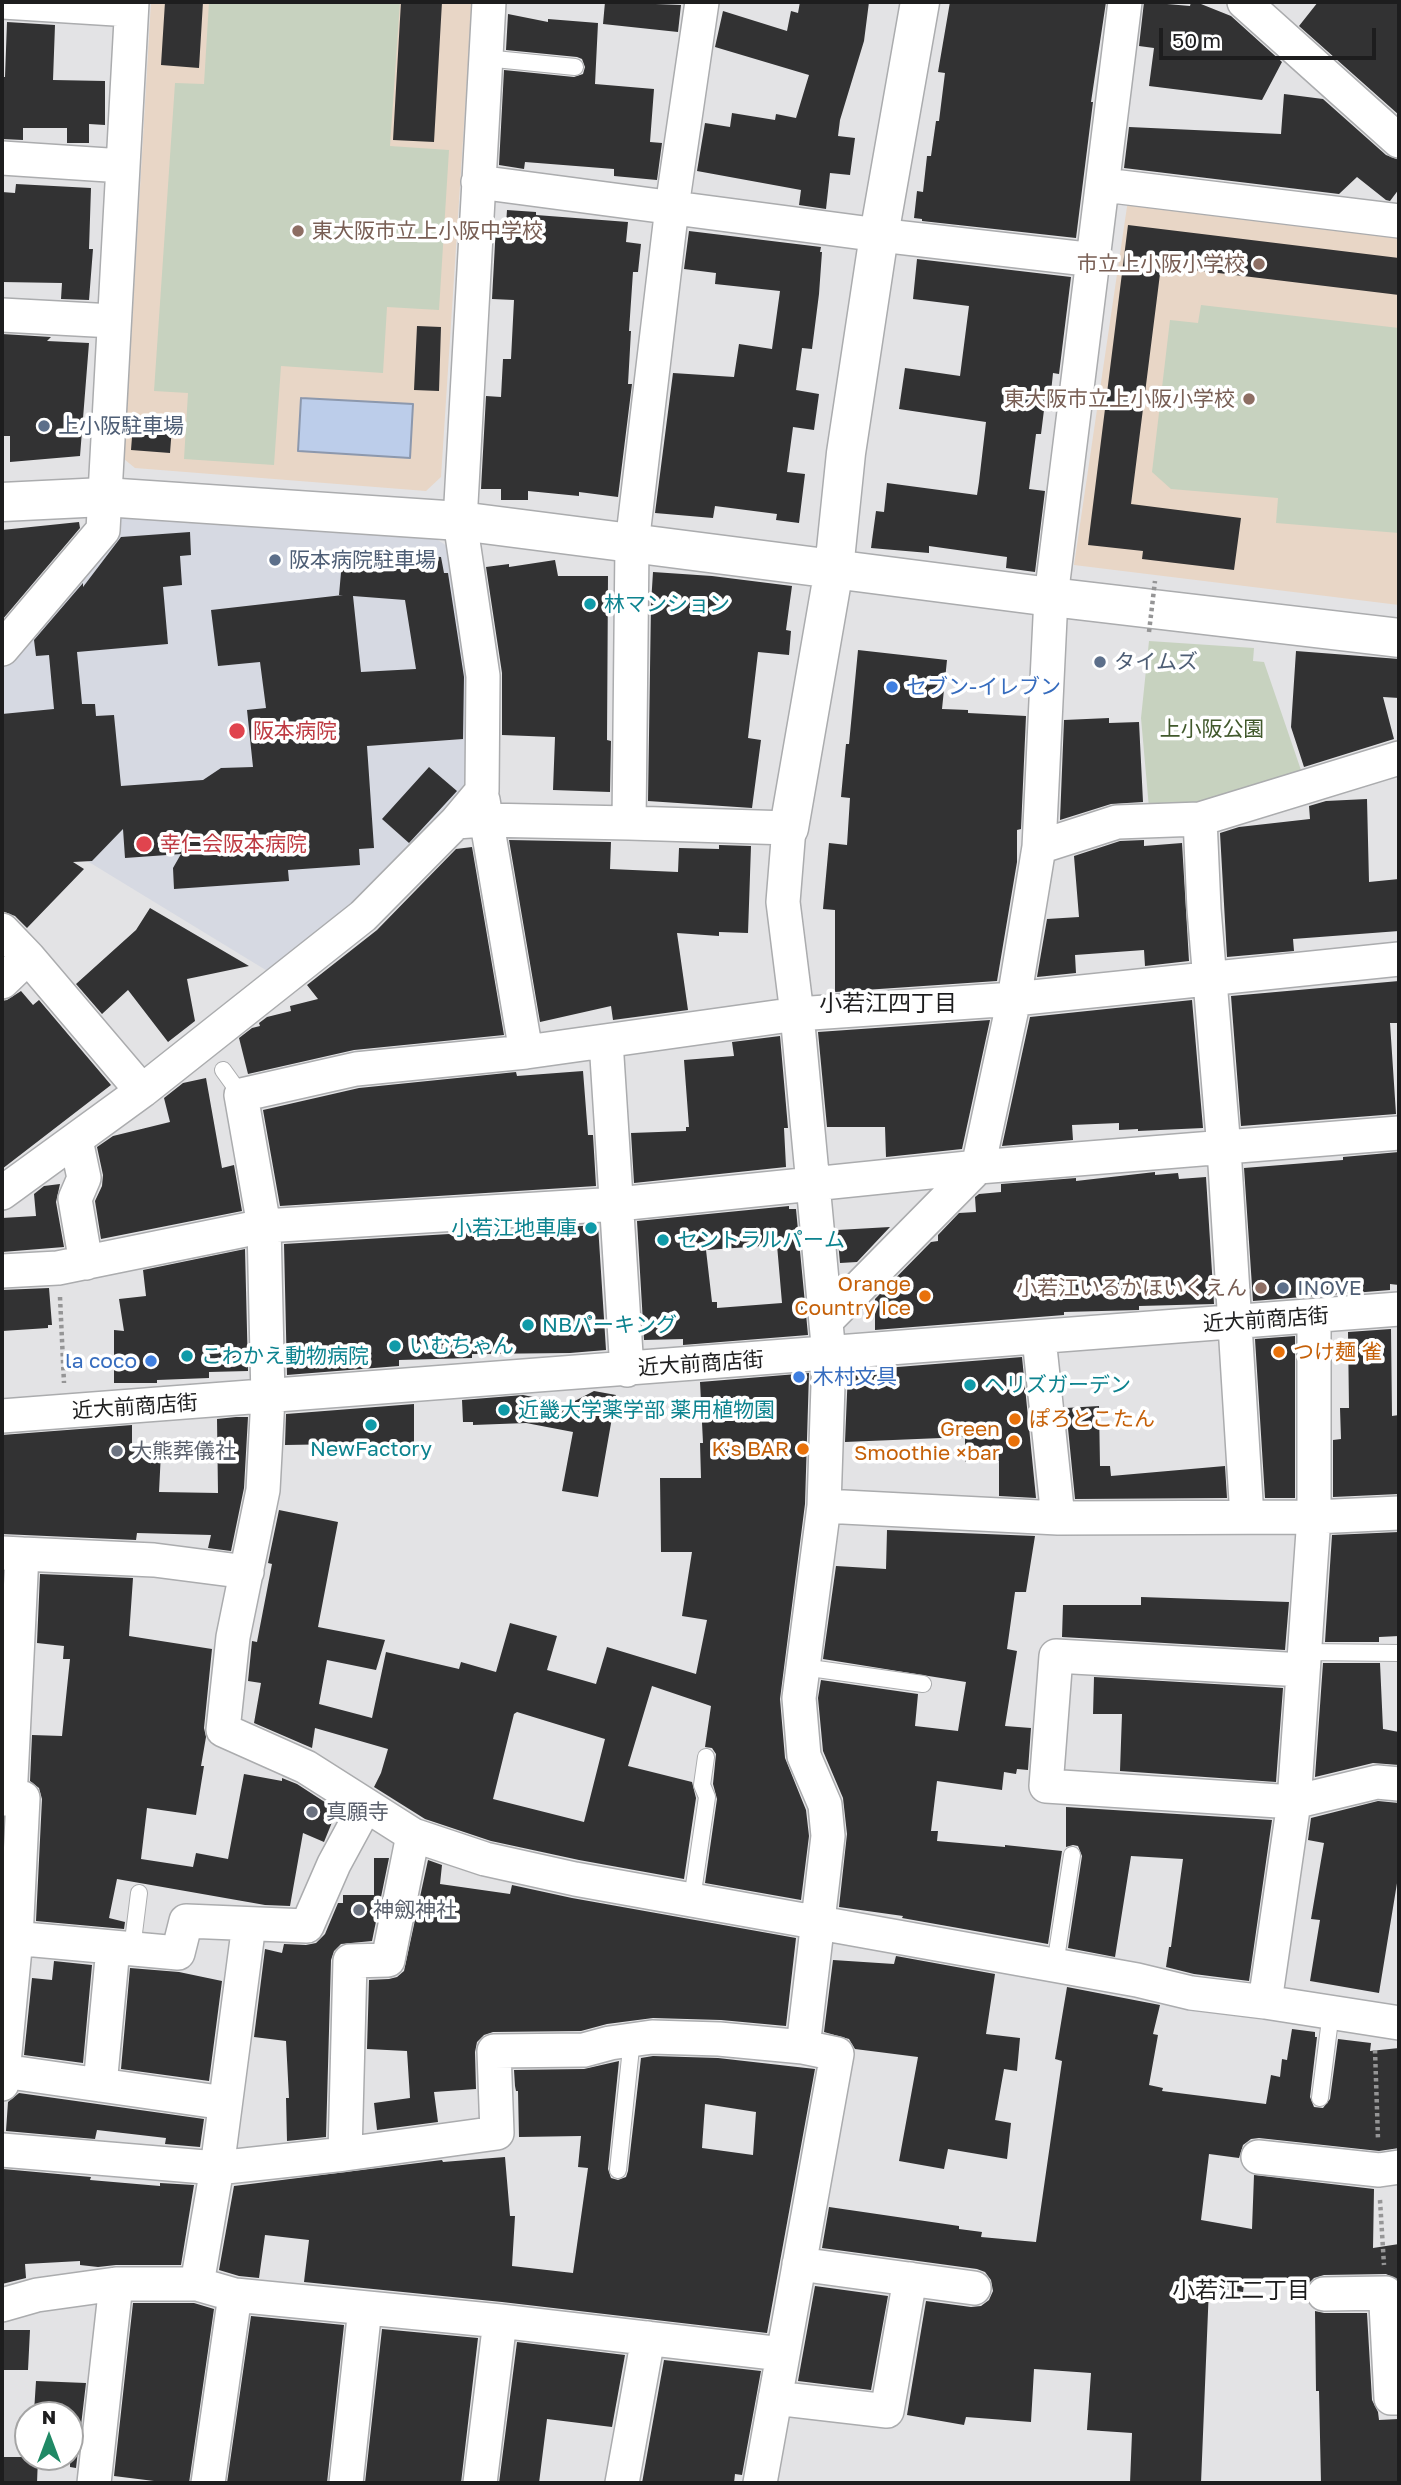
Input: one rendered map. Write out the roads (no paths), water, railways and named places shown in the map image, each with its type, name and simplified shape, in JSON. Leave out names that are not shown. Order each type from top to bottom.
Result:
[{"type":"street","points":[[2,649],[103,530],[131,6],[3,2]]},
{"type":"street","points":[[489,2],[460,521],[483,677],[474,811],[526,1052]]},
{"type":"street","points":[[629,823],[632,544],[672,207],[702,2]]},
{"type":"street","points":[[803,2047],[828,1836],[825,1805],[804,1756],[799,1698],[824,1506],[829,1355],[797,1014],[783,902],[789,828],[834,569],[846,453],[879,235],[920,2]]},
{"type":"street","points":[[827,1321],[978,1167],[1014,999],[1039,847],[1051,597],[1125,2]]},
{"type":"street","points":[[1244,2],[1399,141]]},
{"type":"street","points":[[2,158],[122,166]]},
{"type":"street","points":[[478,182],[879,235],[1095,260]]},
{"type":"street","points":[[1104,185],[1399,220]]},
{"type":"street","points":[[2,315],[113,321]]},
{"type":"street","points":[[2,502],[104,496],[460,521],[1051,597],[1399,638]]},
{"type":"street","points":[[1039,847],[1117,822],[1200,819],[1399,758]]},
{"type":"street","points":[[2,1193],[142,1091],[363,916],[474,811],[629,823],[789,828]]},
{"type":"street","points":[[1200,819],[1247,1517]]},
{"type":"street","points":[[2,930],[29,957],[142,1091]]},
{"type":"street","points":[[2,982],[29,957]]},
{"type":"street","points":[[1399,960],[1014,999],[797,1014],[526,1052],[232,1082],[264,1226],[268,1398],[263,1490],[233,1637],[223,1730],[306,1767],[413,1835],[485,1859],[562,1877],[1137,1980],[1191,1993],[1265,2001],[1399,2024]]},
{"type":"street","points":[[606,1041],[627,1370]]},
{"type":"street","points":[[2,1271],[72,1266],[264,1226],[618,1204],[978,1167],[1399,1133]]},
{"type":"street","points":[[72,1266],[75,1199],[84,1178],[75,1140]]},
{"type":"street","name":"近大前商店街","points":[[2,1416],[268,1398],[1399,1310]]},
{"type":"street","points":[[1265,2001],[1294,1802],[1314,1517],[1314,1317]]},
{"type":"street","points":[[1039,1338],[1058,1518]]},
{"type":"street","points":[[824,1506],[1058,1518],[1314,1517],[1399,1513]]},
{"type":"street","points":[[225,2103],[100,2085],[2,2078],[9,1938],[23,1798],[6,1799],[12,1553],[154,1560],[247,1572]]},
{"type":"street","points":[[1303,1661],[1056,1656],[1046,1786],[1294,1802],[1377,1782],[1399,1784]]},
{"type":"street","points":[[9,1938],[178,1953],[186,1922],[307,1926],[334,1864],[366,1805]]},
{"type":"street","points":[[345,2154],[350,1962],[388,1960],[413,1835]]},
{"type":"street","points":[[197,2284],[217,2168],[249,1924]]},
{"type":"street","points":[[100,2085],[123,1949]]},
{"type":"street","points":[[2,2150],[217,2168],[345,2154],[497,2133],[494,2051],[584,2050],[652,2037],[719,2039],[803,2047],[837,2054],[760,2483]]},
{"type":"street","points":[[1258,2157],[1379,2170],[1399,2167]]},
{"type":"street","points":[[799,2264],[974,2288]]},
{"type":"street","points":[[775,2398],[887,2411],[910,2279]]},
{"type":"street","points":[[2,2305],[37,2295],[116,2284],[197,2284],[234,2295],[500,2321],[782,2354]]},
{"type":"street","points":[[94,2483],[116,2284]]},
{"type":"street","points":[[1324,2294],[1386,2293],[1393,2303],[1391,2398],[1399,2398]]},
{"type":"street","points":[[208,2483],[234,2295]]},
{"type":"street","points":[[346,2483],[365,2308]]},
{"type":"street","points":[[480,2483],[500,2321]]},
{"type":"street","points":[[622,2483],[648,2338]]},
{"type":"lane","points":[[485,58],[575,67]]},
{"type":"lane","points":[[1303,1661],[1399,1653]]},
{"type":"lane","points":[[803,1667],[923,1684]]},
{"type":"lane","points":[[692,1899],[707,1797],[702,1785],[706,1758]]},
{"type":"lane","points":[[1055,1965],[1072,1855]]},
{"type":"lane","points":[[123,1949],[139,1893]]},
{"type":"lane","points":[[1320,2098],[1331,2012]]},
{"type":"lane","points":[[618,2170],[632,2039]]},
{"type":"water","points":[[301,398],[413,404],[410,458],[298,451]]},
{"type":"place","name":"東大阪市立上小阪中学校","points":[[298,231]]},
{"type":"place","name":"市立上小阪小学校","points":[[1259,264]]},
{"type":"place","name":"東大阪市立上小阪小学校","points":[[1249,399]]},
{"type":"place","name":"上小阪駐車場","points":[[44,426]]},
{"type":"place","name":"阪本病院駐車場","points":[[275,560]]},
{"type":"place","name":"林マンション","points":[[590,604]]},
{"type":"place","name":"タイムズ","points":[[1100,662]]},
{"type":"place","name":"セブン-イレブン","points":[[892,687]]},
{"type":"place","name":"阪本病院","points":[[237,731]]},
{"type":"place","name":"幸仁会阪本病院","points":[[144,844]]},
{"type":"place","name":"小若江地車庫","points":[[591,1228]]},
{"type":"place","name":"セントラルパーム","points":[[663,1240]]},
{"type":"place","name":"小若江いるかほいくえん","points":[[1261,1288]]},
{"type":"place","name":"INOVE","points":[[1283,1288]]},
{"type":"place","name":"Orange Country Ice","points":[[925,1296]]},
{"type":"place","name":"NBパーキング","points":[[528,1325]]},
{"type":"place","name":"いむちゃん","points":[[395,1346]]},
{"type":"place","name":"つけ麺 雀","points":[[1279,1352]]},
{"type":"place","name":"こわかえ動物病院","points":[[187,1356]]},
{"type":"place","name":"la coco","points":[[151,1361]]},
{"type":"place","name":"木村文具","points":[[799,1377]]},
{"type":"place","name":"ヘリズガーデン","points":[[970,1385]]},
{"type":"place","name":"近畿大学薬学部 薬用植物園","points":[[504,1410]]},
{"type":"place","name":"ぽろとこたん","points":[[1015,1419]]},
{"type":"place","name":"NewFactory","points":[[371,1425]]},
{"type":"place","name":"Green Smoothie ×bar","points":[[1014,1441]]},
{"type":"place","name":"K's BAR","points":[[803,1449]]},
{"type":"place","name":"大熊葬儀社","points":[[117,1451]]},
{"type":"place","name":"真願寺","points":[[312,1812]]},
{"type":"place","name":"神劔神社","points":[[359,1910]]},
{"type":"district","name":"小若江四丁目","points":[[888,1004]]},
{"type":"district","name":"小若江二丁目","points":[[1241,2291]]},
{"type":"park label","name":"上小阪公園","points":[[1212,729]]}]
